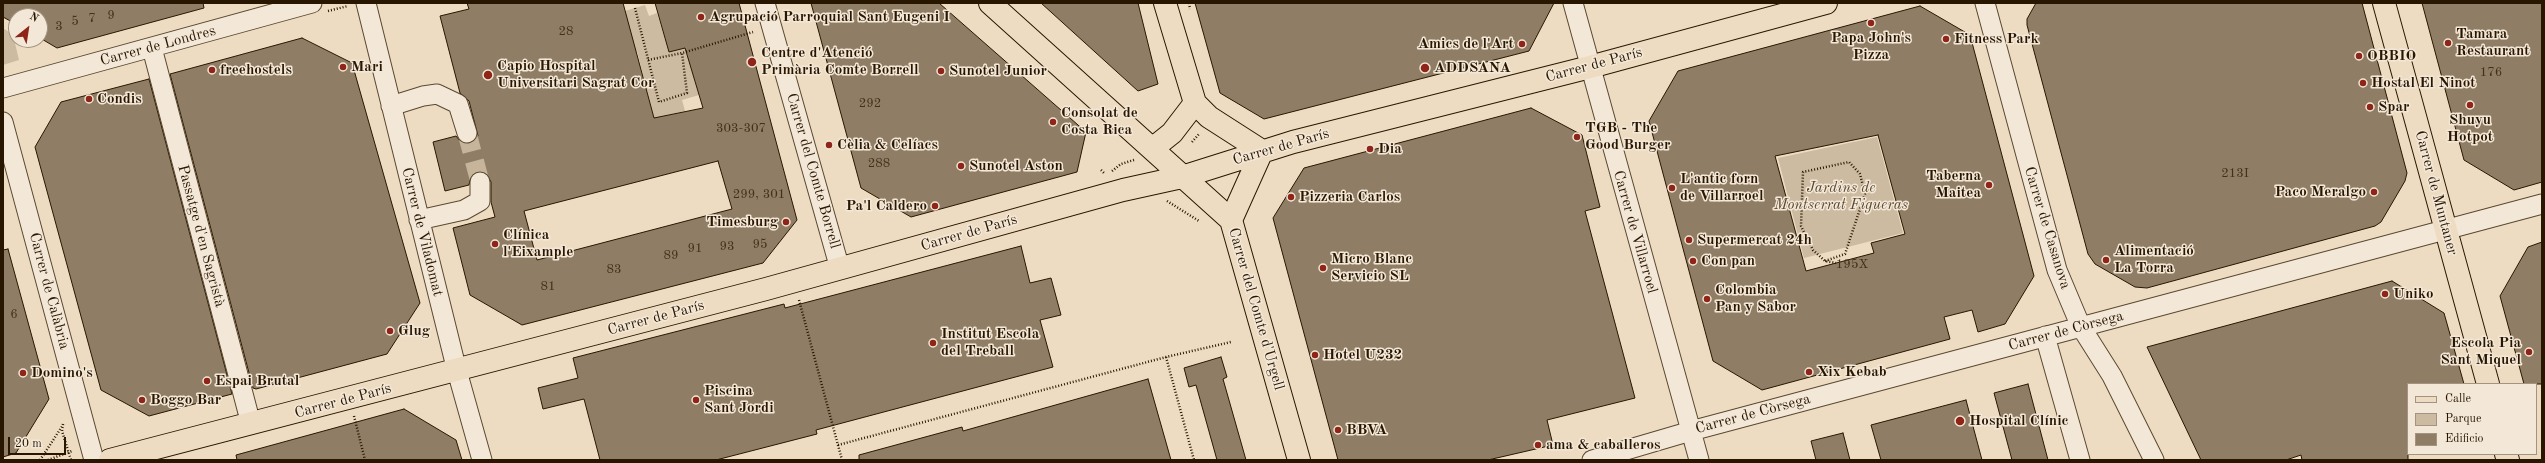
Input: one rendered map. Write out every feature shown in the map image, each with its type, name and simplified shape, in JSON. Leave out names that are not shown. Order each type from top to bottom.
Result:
[{"type":"main road","name":"Carrer del Comte d'Urgell","points":[[990,3],[1231,220],[1299,460]]},
{"type":"main road","points":[[1165,3],[1195,104],[1209,117],[1262,151],[1231,220]]},
{"type":"main road","name":"Carrer de París","points":[[110,460],[457,371],[840,269],[1123,190],[1182,177],[1262,151],[1590,67],[1826,3]]},
{"type":"main road","name":"Carrer de Muntaner","points":[[2384,3],[2488,383]]},
{"type":"main road","points":[[1152,149],[1172,133],[1195,104]]},
{"type":"street","name":"Carrer del Comte Borrell","points":[[765,3],[840,269]]},
{"type":"street","name":"Carrer de Villarroel","points":[[1573,3],[1699,460]]},
{"type":"street","name":"Carrer de Casanova","points":[[1985,3],[2057,270],[2081,327],[2112,376],[2154,460]]},
{"type":"street","name":"Carrer de Viladomat","points":[[359,4],[391,106],[457,371],[482,460]]},
{"type":"street","name":"Carrer de Londres","points":[[3,88],[152,48],[318,8]]},
{"type":"street","name":"Passatge d'en Sagristà","points":[[152,48],[251,424]]},
{"type":"street","points":[[391,106],[423,96],[437,94],[458,104],[467,133]]},
{"type":"street","name":"Carrer de Calàbria","points":[[3,122],[94,460]]},
{"type":"street","points":[[419,220],[464,210],[480,201],[480,182]]},
{"type":"street","name":"Carrer de Còrsega","points":[[1592,460],[1691,430],[2542,204]]},
{"type":"street","points":[[2045,336],[2080,460]]},
{"type":"path","points":[[1189,3],[1191,10]]},
{"type":"path","points":[[318,8],[359,4]]},
{"type":"path","points":[[635,8],[659,102],[687,93],[682,53]]},
{"type":"path","points":[[648,60],[682,53],[755,31]]},
{"type":"path","points":[[1825,261],[1845,254],[1865,194],[1860,174],[1849,162],[1804,172],[1801,226],[1813,250],[1825,261],[1836,263]]},
{"type":"path","points":[[1165,200],[1203,223]]},
{"type":"path","points":[[798,296],[842,460]]},
{"type":"path","points":[[838,445],[1166,357],[1231,342]]},
{"type":"path","points":[[1166,357],[1194,460]]},
{"type":"path","points":[[353,414],[365,460]]},
{"type":"path","points":[[40,460],[63,425],[62,431],[72,460]]},
{"type":"path","points":[[48,460],[75,450]]},
{"type":"green space","points":[[645,5],[649,16],[657,13],[669,52],[685,48],[699,95],[682,100],[685,111],[668,115],[668,118],[655,122],[637,51],[615,56],[625,11]]},
{"type":"green space","points":[[3,28],[8,32],[8,48],[16,48],[19,60],[3,65]]},
{"type":"green space","name":"Jardins de Montserrat Figueras","points":[[1877,137],[1903,233],[1804,258],[1778,158]]},
{"type":"building","points":[[3,3],[203,3],[204,8],[57,48],[48,43],[48,8],[8,8],[8,20],[3,17]]},
{"type":"building","points":[[467,3],[623,3],[654,118],[703,108],[685,48],[669,52],[655,3],[739,3],[797,220],[763,263],[522,325],[470,295],[453,228],[495,217],[491,202],[491,182],[486,173],[480,171],[471,176],[469,185],[445,191],[433,142],[456,136],[460,141],[470,144],[478,136],[469,101],[460,93],[440,16],[469,9]],"holes":[[[718,161],[732,209],[537,260],[524,211]]]},
{"type":"building","points":[[811,3],[939,3],[1086,132],[1077,172],[911,217],[861,188]]},
{"type":"building","points":[[1041,3],[1138,3],[1158,84],[1138,91]]},
{"type":"building","points":[[1195,3],[1554,3],[1529,51],[1264,119],[1220,93]]},
{"type":"building","points":[[2036,3],[2362,3],[2407,173],[2405,181],[2381,222],[2375,226],[2147,288],[2135,287],[2095,264],[2088,254],[2027,25],[2027,19]]},
{"type":"building","points":[[2422,3],[2542,3],[2542,182],[2514,190],[2464,160]]},
{"type":"building","points":[[1920,6],[1970,35],[2034,276],[2005,324],[1978,332],[1972,310],[1944,317],[1950,339],[1762,390],[1713,361],[1649,121],[1678,71]],"holes":[[[1878,135],[1905,234],[1871,243],[1874,253],[1806,271],[1775,156]]]},
{"type":"building","points":[[302,38],[352,63],[420,303],[387,354],[256,389],[253,388],[170,74]]},
{"type":"building","points":[[149,79],[232,394],[149,416],[101,390],[35,147],[61,102]]},
{"type":"building","points":[[1531,108],[1582,135],[1600,207],[1585,211],[1635,398],[1547,420],[1553,445],[1488,460],[1338,460],[1273,218],[1304,168]]},
{"type":"building","points":[[2542,242],[2542,384],[2524,383],[2500,296],[2528,247]]},
{"type":"building","points":[[1021,246],[1030,283],[1051,278],[1061,315],[1040,320],[1053,367],[816,430],[817,434],[716,460],[600,460],[584,399],[543,409],[538,388],[578,378],[573,358],[784,304],[785,308]]},
{"type":"building","points":[[8,249],[49,399],[16,453],[3,457],[3,250]]},
{"type":"building","points":[[2392,281],[2444,313],[2464,383],[2407,383],[2408,460],[2302,460],[2301,455],[2286,460],[2201,460],[2147,347]]},
{"type":"building","points":[[1221,357],[1227,377],[1223,379],[1246,460],[1217,460],[1196,385],[1189,387],[1184,368]]},
{"type":"building","points":[[1148,379],[1171,460],[859,460],[859,455],[962,427],[963,431]]},
{"type":"building","points":[[2028,384],[2048,460],[2012,460],[1994,393]]},
{"type":"building","points":[[1966,400],[1982,460],[1881,460],[1871,425]]},
{"type":"building","points":[[404,409],[456,440],[462,460],[237,460],[236,455]]},
{"type":"building","points":[[1843,433],[1850,460],[1816,460],[1811,441]]},
{"type":"tunnel","points":[[467,133],[480,182]]},
{"type":"place","name":"Agrupació Parroquial Sant Eugeni I","points":[[701,17]]},
{"type":"place","name":"Papa John's Pizza","points":[[1871,23]]},
{"type":"place","name":"Fitness Park","points":[[1946,39]]},
{"type":"place","name":"Tamara Restaurant","points":[[2448,43]]},
{"type":"place","name":"Amics de l'Art","points":[[1522,44]]},
{"type":"place","name":"OBBIO","points":[[2359,56]]},
{"type":"place","name":"Centre d'Atenció Primària Comte Borrell","points":[[752,62]]},
{"type":"place","name":"Mari","points":[[343,67]]},
{"type":"place","name":"ADDSANA","points":[[1425,68]]},
{"type":"place","name":"freehostels","points":[[212,70]]},
{"type":"place","name":"Sunotel Junior","points":[[941,71]]},
{"type":"place","name":"Capio Hospital Universitari Sagrat Cor","points":[[488,75]]},
{"type":"place","name":"Hostal El Ninot","points":[[2363,83]]},
{"type":"place","name":"Condis","points":[[89,99]]},
{"type":"place","name":"Shuyu Hotpot","points":[[2470,105]]},
{"type":"place","name":"Spar","points":[[2370,107]]},
{"type":"place","name":"Consolat de Costa Rica","points":[[1053,122]]},
{"type":"place","name":"TGB - The Good Burger","points":[[1577,137]]},
{"type":"place","name":"Cèlia & Celíacs","points":[[829,145]]},
{"type":"place","name":"Dia","points":[[1370,149]]},
{"type":"place","name":"Sunotel Aston","points":[[961,166]]},
{"type":"place","name":"Taberna Maitea","points":[[1989,185]]},
{"type":"place","name":"L'antic forn de Villarroel","points":[[1672,188]]},
{"type":"place","name":"Paco Meralgo","points":[[2374,192]]},
{"type":"place","name":"Pizzeria Carlos","points":[[1291,197]]},
{"type":"place","name":"Pa'l Caldero","points":[[935,206]]},
{"type":"place","name":"Timesburg","points":[[786,222]]},
{"type":"place","name":"Supermercat 24h","points":[[1689,240]]},
{"type":"place","name":"Clínica l'Eixample","points":[[495,244]]},
{"type":"place","name":"Alimentació La Torra","points":[[2106,260]]},
{"type":"place","name":"Con pan","points":[[1693,261]]},
{"type":"place","name":"Micro Blanc Servicio SL","points":[[1323,268]]},
{"type":"place","name":"Uniko","points":[[2385,294]]},
{"type":"place","name":"Colombia Pan y Sabor","points":[[1707,299]]},
{"type":"place","name":"Glug","points":[[390,331]]},
{"type":"place","name":"Institut Escola del Treball","points":[[933,343]]},
{"type":"place","name":"Escola Pia Sant Miquel","points":[[2529,352]]},
{"type":"place","name":"Hotel U232","points":[[1315,355]]},
{"type":"place","name":"Xix Kebab","points":[[1809,372]]},
{"type":"place","name":"Domino's","points":[[23,373]]},
{"type":"place","name":"Espai Brutal","points":[[207,381]]},
{"type":"place","name":"Boggo Bar","points":[[142,400]]},
{"type":"place","name":"Piscina Sant Jordi","points":[[696,400]]},
{"type":"place","name":"Hospital Clínic","points":[[1960,421]]},
{"type":"place","name":"BBVA","points":[[1338,430]]},
{"type":"place","name":"ama & caballeros","points":[[1538,445]]}]
